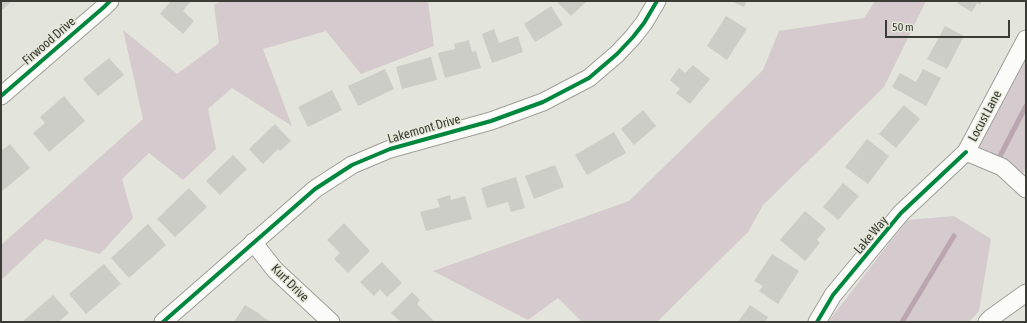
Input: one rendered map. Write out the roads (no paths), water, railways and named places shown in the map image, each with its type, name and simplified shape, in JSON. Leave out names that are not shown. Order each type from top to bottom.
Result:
[{"type":"street","name":"Firwood Drive","points":[[1,96],[110,1]]},
{"type":"street","name":"Lakemont Drive","points":[[163,322],[253,242],[315,190],[352,165],[390,149],[491,121],[543,102],[588,78],[618,54],[633,37],[657,1]]},
{"type":"street","name":"Locust Lane","points":[[1026,40],[966,152],[1002,167],[1026,188]]},
{"type":"street","name":"Lake Way","points":[[817,322],[833,296],[901,213],[966,152]]},
{"type":"street","name":"Kurt Drive","points":[[253,242],[275,270],[331,322]]},
{"type":"street","points":[[987,322],[1026,293]]},
{"type":"waterway","points":[[999,158],[1026,106]]},
{"type":"waterway","points":[[902,322],[954,236]]}]
